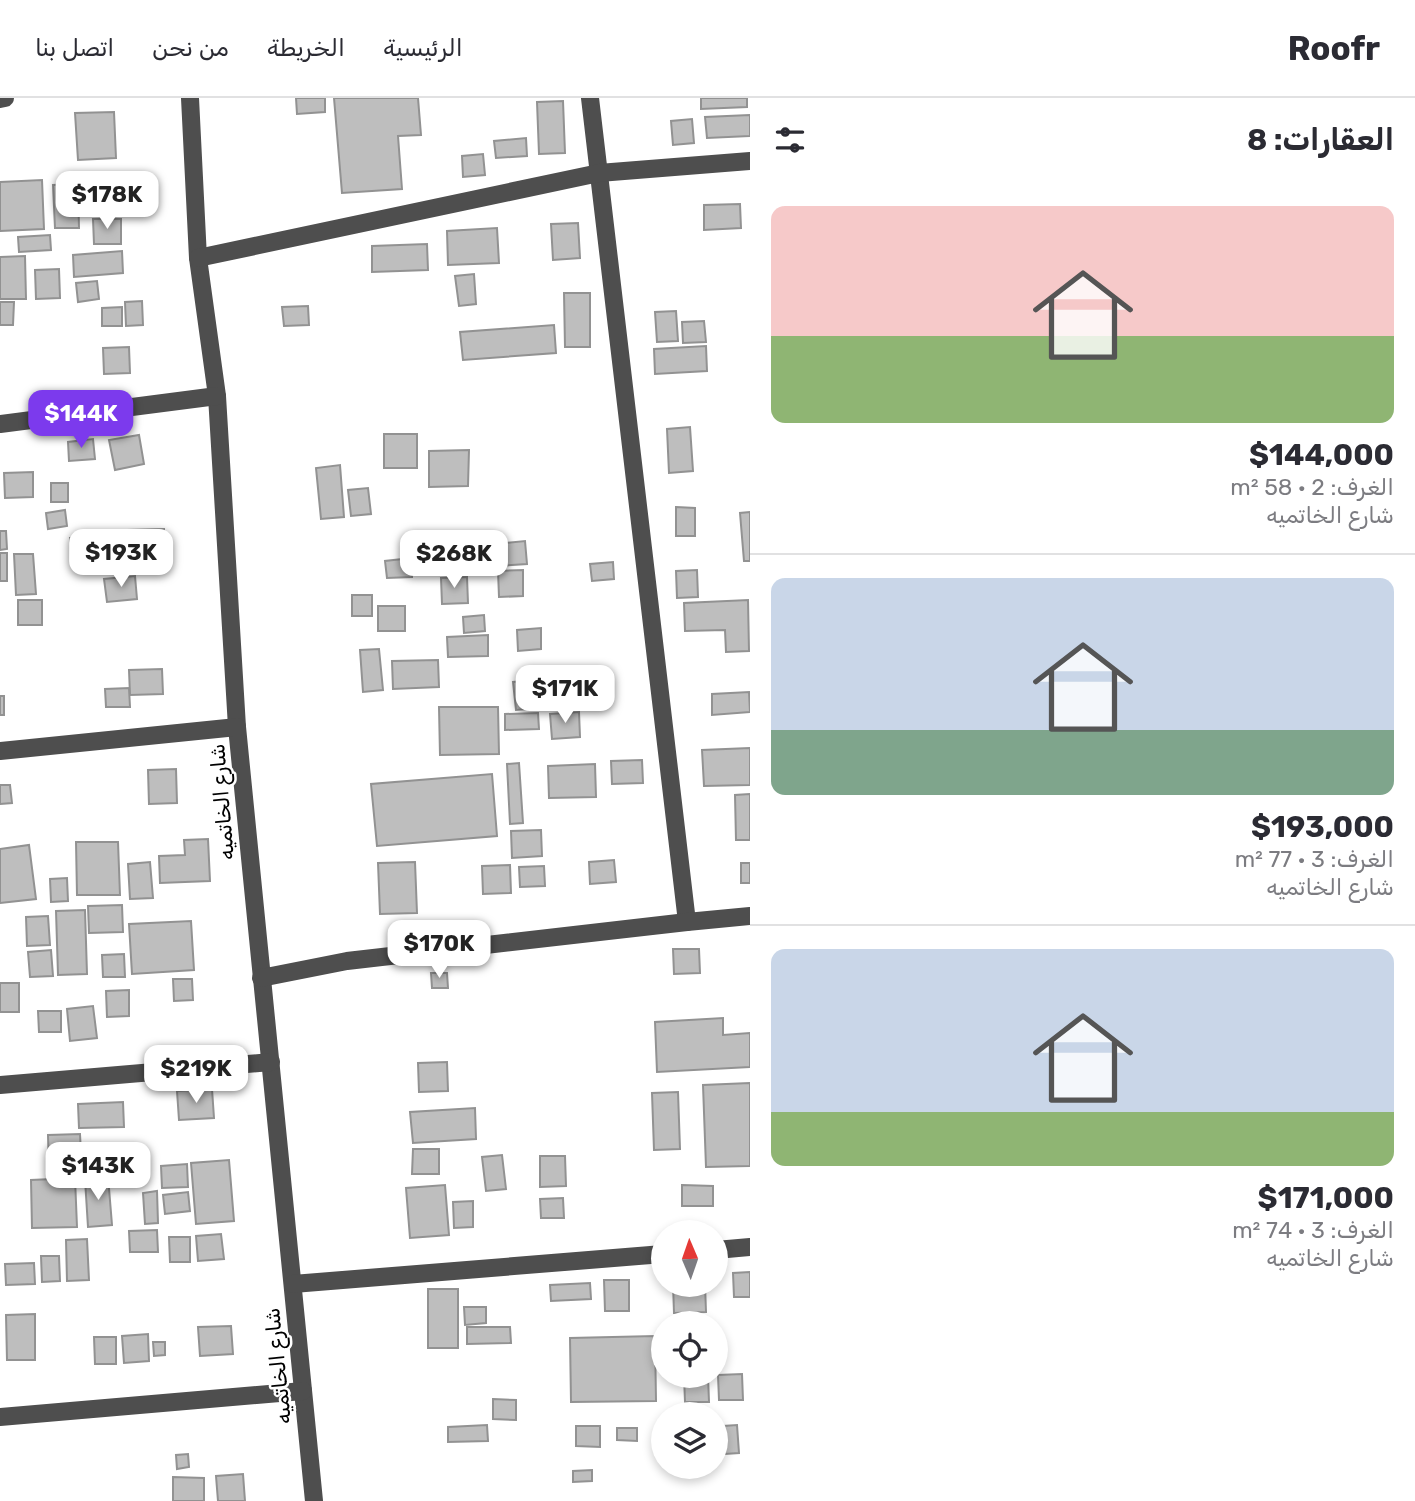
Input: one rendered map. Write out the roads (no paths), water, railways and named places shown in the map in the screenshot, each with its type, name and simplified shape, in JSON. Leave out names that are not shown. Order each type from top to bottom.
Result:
[{"type":"street","points":[[0,99],[5,98]]},
{"type":"street","name":"شارع الخاتميه","points":[[190,98],[198,258],[217,396],[237,727],[314,1501]]},
{"type":"street","points":[[590,98],[687,922]]},
{"type":"street","points":[[198,258],[599,173],[750,161]]},
{"type":"street","points":[[0,424],[217,396]]},
{"type":"street","points":[[0,751],[237,727]]},
{"type":"street","points":[[261,978],[347,961],[750,916]]},
{"type":"street","points":[[0,1085],[271,1062]]},
{"type":"street","points":[[728,1249],[750,1247]]},
{"type":"street","points":[[293,1284],[651,1255]]},
{"type":"street","points":[[0,1417],[303,1391]]}]
